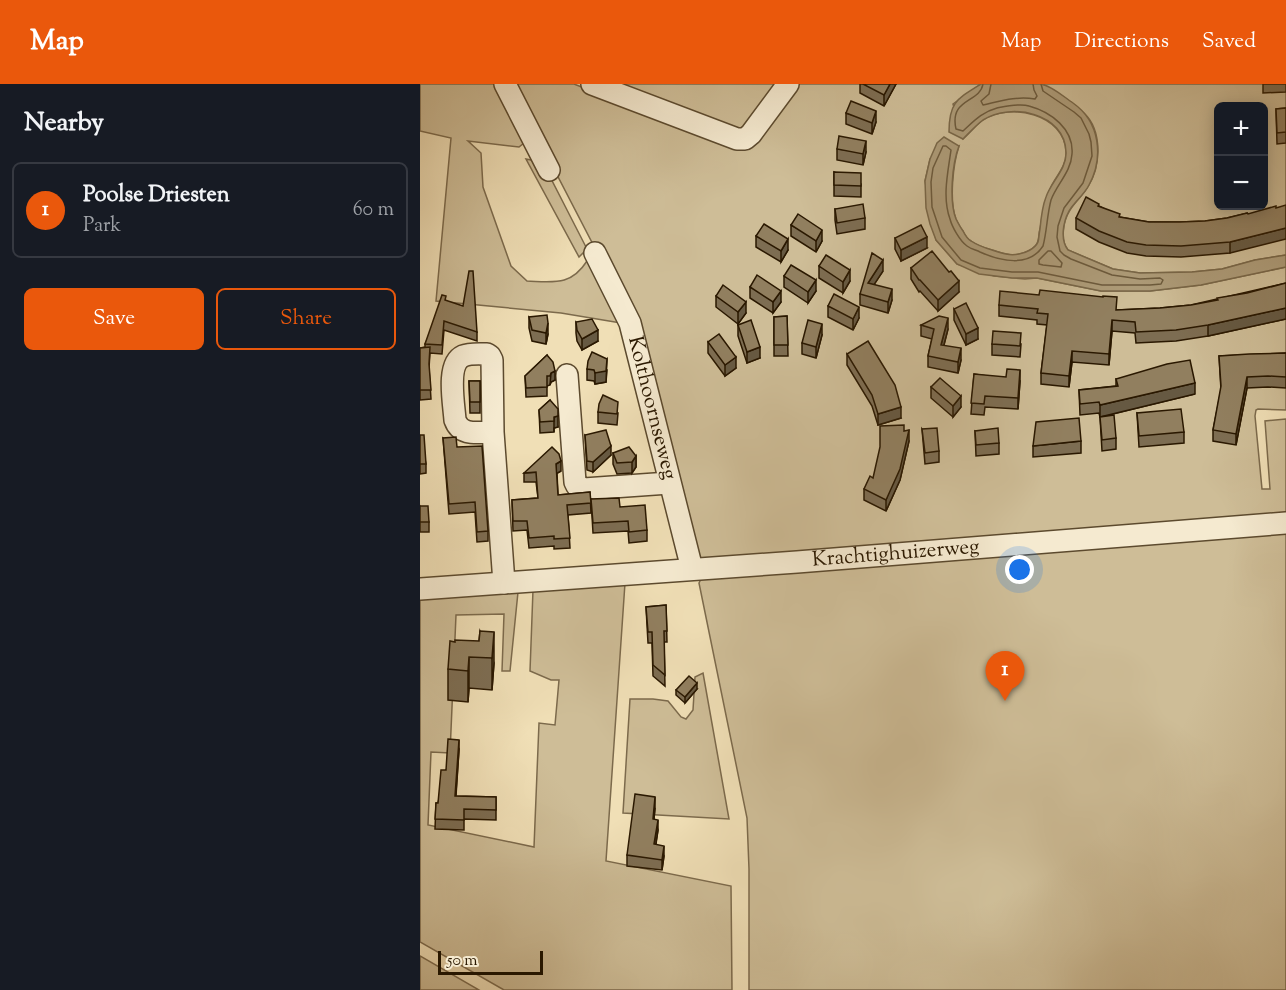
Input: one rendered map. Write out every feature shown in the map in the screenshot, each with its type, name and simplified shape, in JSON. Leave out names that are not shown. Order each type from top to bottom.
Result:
[{"type":"street","points":[[505,84],[549,171]]},
{"type":"street","points":[[592,84],[737,139],[745,139],[751,134],[788,84]]},
{"type":"street","name":"Kolthoornseweg","points":[[595,253],[630,323],[692,569]]},
{"type":"street","points":[[567,375],[574,482],[577,486],[584,489],[669,483]]},
{"type":"street","points":[[493,432],[504,583]]},
{"type":"street","name":"Krachtighuizerweg","points":[[420,589],[1286,523]]},
{"type":"shaded area","points":[[420,84],[501,84],[524,143],[519,147],[468,141],[481,153],[483,187],[511,266],[527,281],[554,282],[568,279],[575,275],[587,261],[593,261],[627,324],[561,313],[436,301],[451,138],[420,131]]},
{"type":"shaded area","points":[[510,84],[574,84],[731,146],[796,84],[981,84],[953,104],[963,139],[983,120],[1007,112],[1021,112],[1046,120],[1056,128],[1063,139],[1066,157],[1047,198],[1038,242],[1033,248],[1014,255],[1005,254],[981,246],[966,237],[954,211],[952,193],[959,146],[930,159],[925,181],[936,240],[957,264],[994,276],[1037,278],[1101,291],[1150,291],[1201,285],[1286,267],[1286,410],[1258,409],[1255,416],[1262,489],[1270,489],[1265,421],[1286,419],[1286,515],[693,564],[614,285]]},
{"type":"shaded area","points":[[613,84],[777,84],[744,130],[738,132]]},
{"type":"shaded area","points":[[1042,84],[1286,84],[1286,255],[1222,269],[1140,273],[1113,269],[1068,250],[1063,236],[1064,225],[1070,210],[1092,180],[1098,150],[1097,139],[1090,121],[1069,101]]},
{"type":"shaded area","points":[[526,159],[536,161],[546,169],[587,249],[579,257]]},
{"type":"shaded area","points":[[1286,530],[1286,990],[749,990],[747,818],[699,583],[703,575]]},
{"type":"shaded area","points":[[625,583],[606,861],[731,886],[732,990],[504,990],[420,942],[420,598],[518,592],[510,671],[502,671],[504,614],[456,615],[450,753],[431,752],[428,825],[534,847],[539,723],[555,725],[559,680],[551,680],[530,671],[533,590]]},
{"type":"shaded area","points":[[703,673],[729,819],[623,813],[630,699],[668,701],[681,717],[686,719],[693,710],[695,677]]},
{"type":"shaded area","points":[[420,956],[479,990],[420,990]]},
{"type":"water","points":[[981,84],[1045,85],[1073,103],[1089,120],[1097,141],[1097,163],[1089,185],[1071,208],[1065,220],[1063,236],[1068,250],[1113,269],[1140,273],[1222,269],[1286,255],[1286,267],[1201,285],[1150,291],[1101,291],[1037,278],[979,274],[957,264],[936,240],[926,208],[925,181],[930,159],[937,143],[944,137],[959,146],[953,172],[952,193],[956,219],[965,235],[978,245],[1015,255],[1032,249],[1037,244],[1048,191],[1066,158],[1063,139],[1057,128],[1047,120],[1035,115],[1008,112],[995,115],[980,122],[963,139],[949,132],[949,122],[956,102]]},
{"type":"building","points":[[863,84],[890,84],[884,95]]},
{"type":"building","points":[[851,101],[876,111],[872,123],[846,113]]},
{"type":"building","points":[[1286,108],[1286,132],[1277,133],[1276,109]]},
{"type":"building","points":[[839,136],[866,141],[863,154],[837,149]]},
{"type":"building","points":[[834,172],[861,173],[861,186],[834,185]]},
{"type":"building","points":[[1086,197],[1099,204],[1098,206],[1120,214],[1119,217],[1149,222],[1205,221],[1286,205],[1286,228],[1230,242],[1181,246],[1127,242],[1099,231],[1076,218]]},
{"type":"building","points":[[863,204],[865,218],[837,223],[835,209]]},
{"type":"building","points":[[798,214],[822,230],[816,241],[791,225]]},
{"type":"building","points":[[764,224],[788,239],[781,251],[756,236]]},
{"type":"building","points":[[921,225],[927,237],[901,250],[895,238]]},
{"type":"building","points":[[932,251],[959,281],[938,300],[911,268]]},
{"type":"building","points":[[872,253],[883,260],[868,283],[892,289],[888,302],[860,294]]},
{"type":"building","points":[[826,255],[850,270],[843,282],[819,266]]},
{"type":"building","points":[[791,265],[816,280],[808,292],[784,276]]},
{"type":"building","points":[[469,271],[473,271],[477,332],[444,321],[442,345],[425,344],[442,295],[446,296],[445,300],[463,306]]},
{"type":"building","points":[[757,275],[781,291],[773,302],[750,287]]},
{"type":"building","points":[[1286,283],[1286,308],[1208,325],[1176,330],[1136,332],[1135,322],[1112,320],[1109,354],[1072,351],[1069,376],[1041,373],[1048,314],[1037,313],[1038,309],[999,305],[1000,291],[1039,295],[1040,290],[1117,297],[1116,310],[1160,308],[1218,300],[1217,298]]},
{"type":"building","points":[[723,285],[746,302],[738,312],[716,296]]},
{"type":"building","points":[[834,294],[859,307],[853,319],[828,306]]},
{"type":"building","points":[[966,303],[978,328],[966,334],[954,309]]},
{"type":"building","points":[[547,315],[546,333],[532,330],[529,317]]},
{"type":"building","points":[[787,316],[788,345],[774,345],[774,317]]},
{"type":"building","points":[[939,316],[948,318],[941,345],[961,348],[958,362],[928,356],[934,329],[921,325]]},
{"type":"building","points":[[592,319],[598,330],[582,339],[576,322]]},
{"type":"building","points":[[751,320],[760,347],[747,352],[738,325]]},
{"type":"building","points":[[808,320],[822,324],[816,347],[802,343]]},
{"type":"building","points":[[993,331],[1021,333],[1020,346],[992,344]]},
{"type":"building","points":[[719,334],[736,357],[725,365],[708,342]]},
{"type":"building","points":[[868,341],[895,385],[901,407],[878,414],[872,395],[847,354]]},
{"type":"building","points":[[430,347],[431,390],[420,390],[420,348]]},
{"type":"building","points":[[592,352],[607,359],[606,371],[595,373],[594,370],[587,369]]},
{"type":"building","points":[[1286,353],[1286,377],[1247,377],[1236,434],[1213,430],[1221,386],[1219,356]]},
{"type":"building","points":[[547,355],[553,362],[555,371],[547,376],[547,387],[526,388],[525,376]]},
{"type":"building","points":[[1190,360],[1195,383],[1100,405],[1099,402],[1080,404],[1079,390],[1118,386],[1116,379],[1167,364]]},
{"type":"building","points":[[1007,369],[1020,370],[1018,398],[985,396],[984,404],[971,403],[974,374],[1006,377]]},
{"type":"building","points":[[940,378],[961,396],[953,406],[931,387]]},
{"type":"building","points":[[469,381],[480,381],[480,402],[470,402]]},
{"type":"building","points":[[603,395],[618,402],[617,414],[598,412]]},
{"type":"building","points":[[550,400],[558,409],[558,416],[554,417],[554,421],[540,422],[539,410]]},
{"type":"building","points":[[1181,409],[1184,432],[1139,436],[1137,413]]},
{"type":"building","points":[[1114,415],[1116,438],[1102,440],[1100,417]]},
{"type":"building","points":[[1079,418],[1081,441],[1033,446],[1036,422]]},
{"type":"building","points":[[904,425],[904,431],[909,430],[900,469],[886,500],[864,489],[870,476],[873,478],[880,447],[880,426]]},
{"type":"building","points":[[937,428],[939,451],[925,453],[922,429]]},
{"type":"building","points":[[998,428],[999,443],[976,445],[975,431]]},
{"type":"building","points":[[606,430],[611,446],[593,462],[587,461],[585,435]]},
{"type":"building","points":[[420,435],[424,435],[426,464],[420,464]]},
{"type":"building","points":[[456,437],[457,447],[482,446],[488,531],[477,532],[475,502],[449,504],[443,438]]},
{"type":"building","points":[[552,447],[559,454],[561,461],[556,464],[558,495],[590,492],[591,503],[567,505],[570,538],[554,539],[554,536],[529,538],[527,521],[513,521],[512,500],[538,498],[536,472],[524,473]]},
{"type":"building","points":[[629,447],[636,456],[632,462],[617,463],[613,453]]},
{"type":"building","points":[[619,498],[620,507],[645,505],[647,530],[629,532],[628,521],[593,523],[591,499]]},
{"type":"building","points":[[420,506],[428,506],[429,522],[420,522]]},
{"type":"building","points":[[666,605],[665,675],[653,665],[652,632],[648,632],[646,607]]},
{"type":"building","points":[[480,631],[494,632],[492,658],[469,657],[468,671],[448,669],[450,641],[479,641]]},
{"type":"building","points":[[689,676],[697,683],[685,697],[676,690]]},
{"type":"building","points":[[448,739],[459,740],[455,796],[496,797],[496,810],[464,809],[464,820],[435,819],[441,770],[446,770]]},
{"type":"building","points":[[635,794],[655,797],[653,819],[658,820],[654,844],[664,846],[662,860],[627,855]]},
{"type":"place","name":"Poolse Driesten","points":[[1005,701]]}]
